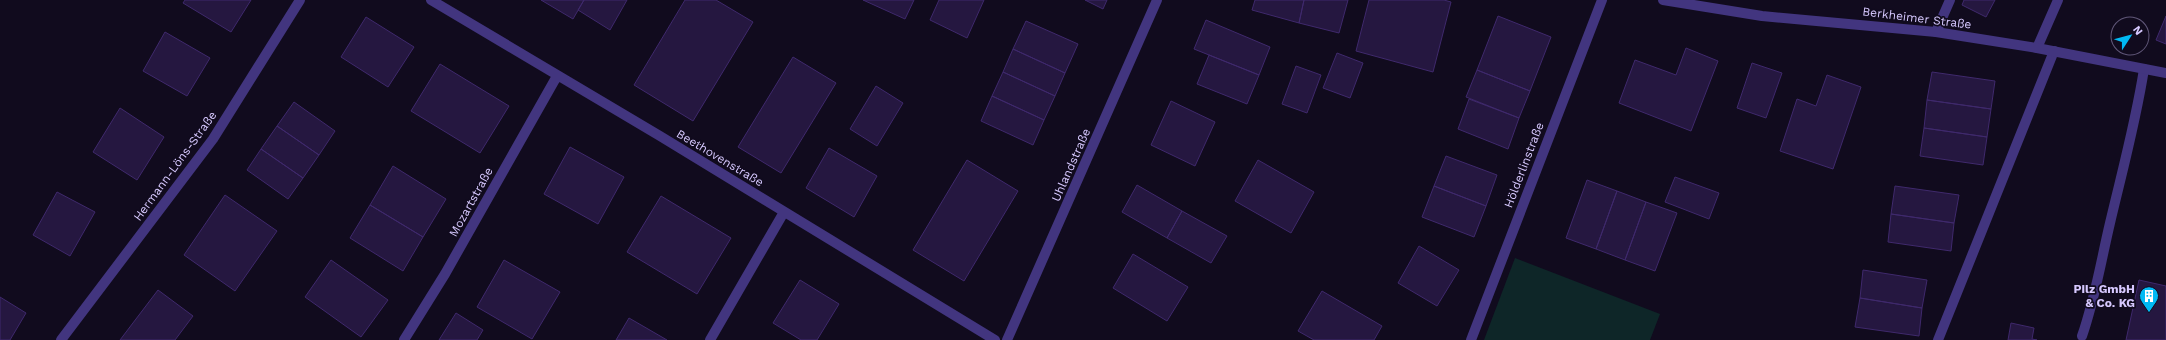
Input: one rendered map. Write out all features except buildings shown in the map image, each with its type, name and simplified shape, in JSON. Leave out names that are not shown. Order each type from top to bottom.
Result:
[{"type":"street","name":"Hermann-Löns-Straße","points":[[61,340],[213,139],[300,0]]},
{"type":"street","name":"Beethovenstraße","points":[[431,0],[995,340]]},
{"type":"street","name":"Uhlandstraße","points":[[1007,340],[1157,0]]},
{"type":"street","name":"Hölderlinstraße","points":[[1471,340],[1602,0]]},
{"type":"street","name":"Berkheimer Straße","points":[[1663,0],[1754,15],[1936,32],[2054,51],[2166,73]]},
{"type":"street","points":[[1936,32],[1950,0]]},
{"type":"street","points":[[2036,48],[2058,0]]},
{"type":"street","points":[[1938,340],[2054,51]]},
{"type":"street","points":[[2082,336],[2094,298],[2135,120],[2144,69]]},
{"type":"street","name":"Mozartstraße","points":[[404,340],[445,274],[558,76]]},
{"type":"street","points":[[710,340],[784,212]]},
{"type":"green space","points":[[1515,258],[1660,314],[1650,340],[1484,340]]},
{"type":"place","name":"Pilz GmbH & Co. KG","points":[[2149,313]]}]
